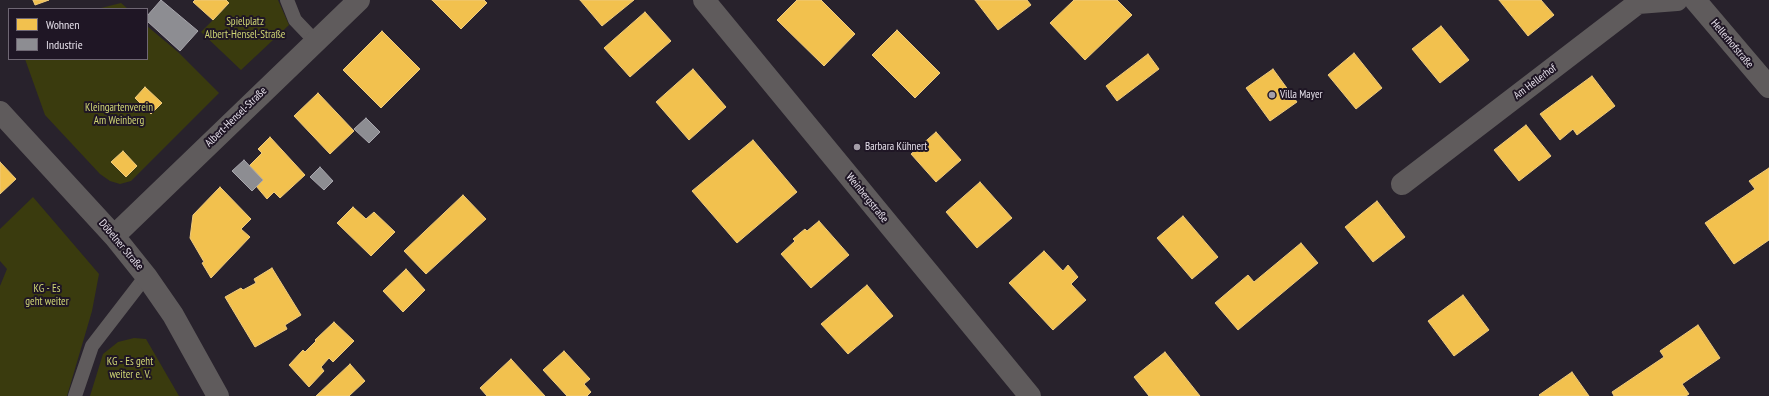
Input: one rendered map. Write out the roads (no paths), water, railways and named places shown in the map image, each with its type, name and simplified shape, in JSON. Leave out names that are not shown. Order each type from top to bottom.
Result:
[{"type":"street","name":"Albert-Hensel-Straße","points":[[114,236],[359,0]]},
{"type":"street","name":"Weinbergstraße","points":[[704,0],[1030,396]]},
{"type":"street","name":"Am Hellerhof","points":[[1402,184],[1638,3],[1677,0]]},
{"type":"street","name":"Hellerhofstraße","points":[[1695,0],[1769,87]]},
{"type":"street","name":"Döbelner Straße","points":[[0,112],[114,236],[146,276],[173,315],[218,396]]},
{"type":"lane","points":[[287,0],[295,20],[315,41]]},
{"type":"lane","points":[[75,396],[92,346],[146,276]]},
{"type":"place","name":"Villa Mayer","points":[[1272,95]]},
{"type":"place","name":"Barbara Kühnert","points":[[857,147]]},
{"type":"park label","name":"Spielplatz Albert-Hensel-Straße","points":[[245,28]]},
{"type":"park label","name":"Kleingartenverein Am Weinberg","points":[[119,114]]},
{"type":"park label","name":"KG - Es geht weiter","points":[[47,295]]},
{"type":"park label","name":"KG - Es geht weiter e. V.","points":[[130,368]]}]
